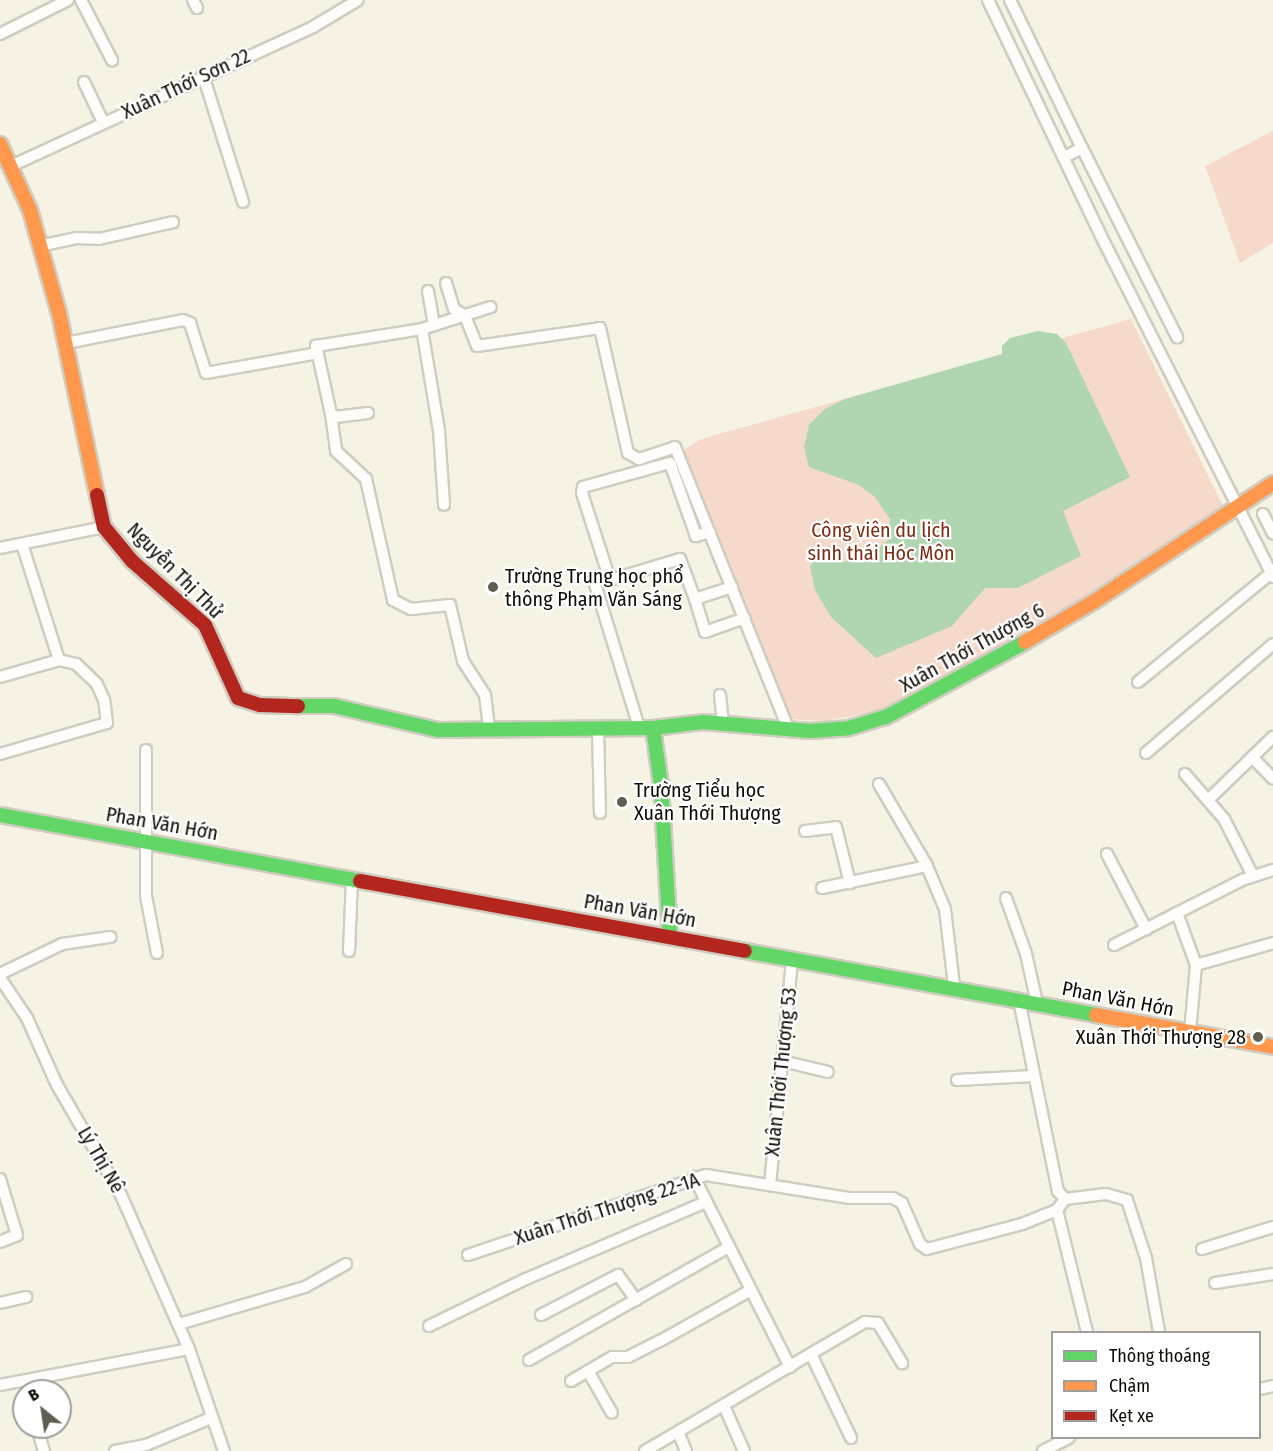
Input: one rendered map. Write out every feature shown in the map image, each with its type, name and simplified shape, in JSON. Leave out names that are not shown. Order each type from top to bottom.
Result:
[{"type":"street","points":[[0,34],[68,0]]},
{"type":"street","points":[[81,0],[112,60]]},
{"type":"street","name":"Xuân Thới Sơn 22","points":[[7,164],[313,27],[358,0]]},
{"type":"street","points":[[988,0],[1272,575],[1138,682]]},
{"type":"street","points":[[1010,0],[1177,337]]},
{"type":"street","points":[[203,75],[243,202]]},
{"type":"street","points":[[84,82],[103,122]]},
{"type":"street","name":"Nguyễn Thị Thử","points":[[0,144],[39,246],[66,343],[104,527],[132,561],[205,625],[215,639],[235,694],[241,700],[260,705],[334,706],[422,729],[646,728]]},
{"type":"street","points":[[1064,157],[1082,148]]},
{"type":"street","points":[[39,246],[76,238],[99,239],[173,222]]},
{"type":"street","points":[[446,283],[454,309],[465,316],[477,346],[600,328],[628,453],[639,459],[675,447],[788,728]]},
{"type":"street","points":[[428,291],[434,326]]},
{"type":"street","points":[[489,729],[484,695],[462,661],[450,605],[411,609],[393,600],[366,479],[336,451],[331,414],[316,346],[423,329],[491,307]]},
{"type":"street","points":[[66,343],[183,320],[190,323],[206,373],[318,353]]},
{"type":"street","points":[[423,329],[439,431],[444,505]]},
{"type":"street","points":[[331,414],[337,417],[368,413]]},
{"type":"street","points":[[710,532],[696,536],[670,463],[583,487],[582,493],[610,579],[680,559],[705,632],[745,618]]},
{"type":"street","name":"Xuân Thới Thượng 6","points":[[646,728],[723,723],[788,728],[849,728],[886,717],[977,670],[1095,601],[1273,483]]},
{"type":"street","points":[[1263,514],[1273,534]]},
{"type":"street","points":[[0,548],[104,527]]},
{"type":"street","points":[[22,544],[59,660]]},
{"type":"street","points":[[596,584],[646,728],[661,785],[670,936]]},
{"type":"street","points":[[695,599],[732,587]]},
{"type":"street","points":[[1146,753],[1273,644]]},
{"type":"street","points":[[0,677],[59,660],[76,664],[97,684],[104,700],[107,723],[0,754]]},
{"type":"street","points":[[720,695],[723,723]]},
{"type":"street","points":[[598,728],[600,813]]},
{"type":"street","points":[[1208,800],[1273,737]]},
{"type":"street","points":[[146,750],[148,841],[146,896],[157,953]]},
{"type":"street","points":[[1252,757],[1273,779]]},
{"type":"street","points":[[1185,774],[1224,819],[1253,876]]},
{"type":"street","points":[[879,784],[927,866],[945,909],[954,986]]},
{"type":"street","name":"Phan Văn Hớn","points":[[0,814],[792,959],[954,986],[1273,1047]]},
{"type":"street","points":[[805,831],[836,827],[850,883]]},
{"type":"street","points":[[1107,854],[1146,929]]},
{"type":"street","points":[[822,888],[927,866]]},
{"type":"street","points":[[1114,945],[1253,876],[1273,870]]},
{"type":"street","points":[[349,951],[352,879]]},
{"type":"street","points":[[1006,898],[1026,954],[1037,1003]]},
{"type":"street","points":[[1177,913],[1196,965],[1190,1032]]},
{"type":"street","points":[[0,976],[62,944],[111,937]]},
{"type":"street","points":[[1196,965],[1273,943]]},
{"type":"street","name":"Xuân Thới Thượng 53","points":[[770,1185],[792,959]]},
{"type":"street","name":"Lý Thị Nê","points":[[0,976],[27,1018],[57,1084],[121,1195],[179,1324],[224,1451]]},
{"type":"street","points":[[1019,1000],[1054,1179],[1065,1199]]},
{"type":"street","points":[[782,1061],[828,1072]]},
{"type":"street","points":[[957,1080],[1034,1076]]},
{"type":"street","name":"Xuân Thới Thượng 22-1A","points":[[468,1255],[694,1177],[706,1175],[850,1198],[893,1198],[902,1203],[920,1244],[927,1249],[1022,1224],[1057,1210]]},
{"type":"street","points":[[694,1177],[749,1291],[790,1367]]},
{"type":"street","points":[[0,1179],[18,1235],[0,1242]]},
{"type":"street","points":[[1087,1331],[1057,1210],[1065,1199],[1106,1194],[1127,1200],[1146,1258],[1159,1331]]},
{"type":"street","points":[[429,1326],[526,1279],[706,1202]]},
{"type":"street","points":[[1202,1249],[1273,1227]]},
{"type":"street","points":[[529,1360],[729,1247]]},
{"type":"street","points":[[179,1324],[305,1287],[346,1264]]},
{"type":"street","points":[[1215,1283],[1273,1274]]},
{"type":"street","points":[[541,1315],[618,1275],[636,1300]]},
{"type":"street","points":[[571,1381],[612,1357],[628,1357],[660,1341],[749,1291]]},
{"type":"street","points":[[0,1303],[26,1297]]},
{"type":"street","points":[[645,1451],[811,1354],[873,1321],[878,1323],[902,1363]]},
{"type":"street","points":[[29,1379],[189,1349]]},
{"type":"street","points":[[811,1354],[851,1438]]},
{"type":"street","points":[[588,1371],[612,1413]]},
{"type":"street","points":[[724,1406],[744,1451]]},
{"type":"street","points":[[115,1451],[146,1445],[211,1418]]},
{"type":"street","points":[[678,1432],[686,1451]]},
{"type":"street","points":[[1043,1451],[1065,1439]]},
{"type":"green space","points":[[1273,131],[1273,243],[1240,263],[1205,166]]},
{"type":"green space","name":"Công viên du lịch sinh thái Hóc Môn","points":[[1131,319],[1224,508],[1072,604],[884,710],[825,721],[790,719],[684,450],[701,439]]},
{"type":"shaded area","points":[[1038,331],[1057,334],[1066,343],[1130,477],[1063,511],[1081,556],[1018,588],[985,588],[952,626],[876,658],[831,617],[815,590],[810,566],[817,558],[844,562],[869,555],[888,540],[890,519],[875,497],[859,485],[809,467],[804,447],[809,425],[825,409],[845,399],[1002,354],[1002,346],[1010,338]]},
{"type":"traffic: fast","points":[[653,728],[703,722],[810,731],[849,728],[886,717],[1025,642]]},
{"type":"traffic: fast","points":[[298,706],[334,706],[438,730],[653,728],[661,785],[670,936]]},
{"type":"traffic: fast","points":[[0,815],[360,881]]},
{"type":"traffic: fast","points":[[745,951],[1096,1015]]},
{"type":"traffic: slow","points":[[0,144],[30,210],[59,313],[97,495]]},
{"type":"traffic: slow","points":[[1025,642],[1095,601],[1273,483]]},
{"type":"traffic: slow","points":[[1096,1015],[1273,1047]]},
{"type":"traffic: jam","points":[[97,495],[104,527],[132,561],[205,625],[238,698],[260,705],[298,706]]},
{"type":"traffic: jam","points":[[360,881],[745,951]]},
{"type":"place","name":"Trường Trung học phổ thông Phạm Văn Sáng","points":[[493,587]]},
{"type":"place","name":"Trường Tiểu học Xuân Thới Thượng","points":[[622,802]]},
{"type":"place","name":"Xuân Thới Thượng 28","points":[[1258,1037]]}]
